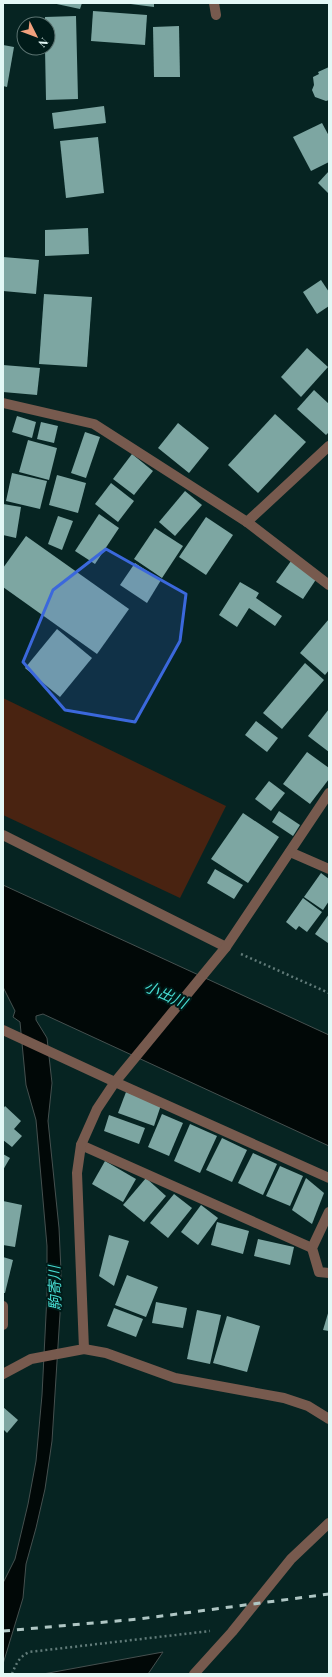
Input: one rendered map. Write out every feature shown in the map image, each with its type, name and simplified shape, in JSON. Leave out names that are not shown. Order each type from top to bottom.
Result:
[{"type":"street","points":[[214,3],[216,14]]},
{"type":"street","points":[[3,403],[94,424],[247,522],[329,585]]},
{"type":"street","points":[[247,522],[329,446]]},
{"type":"street","points":[[84,1349],[77,1173],[81,1145],[97,1109],[118,1079],[224,950],[329,793]]},
{"type":"street","points":[[3,835],[224,950]]},
{"type":"street","points":[[290,852],[329,868]]},
{"type":"street","points":[[3,1030],[118,1079],[329,1178]]},
{"type":"street","points":[[81,1145],[312,1248]]},
{"type":"street","points":[[329,1212],[312,1248],[319,1272],[329,1273]]},
{"type":"street","points":[[3,1306],[3,1325]]},
{"type":"street","points":[[3,1374],[32,1359],[84,1349],[106,1353],[175,1378],[284,1398],[308,1406],[329,1419]]},
{"type":"street","points":[[194,1674],[232,1632],[291,1560],[329,1523]]},
{"type":"path","points":[[224,950],[329,993]]},
{"type":"path","points":[[12,1674],[15,1665],[21,1656],[29,1652],[215,1630],[232,1632]]},
{"type":"highlighted area","points":[[106,549],[186,594],[180,641],[135,722],[65,710],[23,662],[53,590]]},
{"type":"shaded area","points":[[3,698],[226,806],[180,898],[3,815]]},
{"type":"water","points":[[3,885],[329,1035],[329,1146],[43,1014],[36,1016],[36,1020],[47,1038],[52,1083],[48,1121],[59,1228],[61,1271],[60,1314],[52,1441],[45,1489],[26,1564],[23,1598],[3,1664],[3,1583],[15,1559],[36,1461],[42,1395],[47,1295],[47,1246],[36,1120],[26,1085],[20,1022],[13,1017],[15,1011],[3,987]]},
{"type":"water","points":[[163,1652],[148,1674],[43,1674]]},
{"type":"building","points":[[52,3],[82,3],[80,9]]},
{"type":"building","points":[[123,3],[154,3],[154,7]]},
{"type":"building","points":[[93,11],[147,15],[145,45],[91,41]]},
{"type":"building","points":[[76,16],[78,99],[46,100],[45,56],[56,56],[56,17]]},
{"type":"building","points":[[179,26],[180,77],[154,77],[153,27]]},
{"type":"building","points":[[3,45],[14,47],[7,87],[3,86]]},
{"type":"building","points":[[329,67],[329,100],[326,101],[315,97],[312,90],[314,85],[313,77],[319,74],[318,72]]},
{"type":"building","points":[[104,106],[106,123],[54,129],[52,113]]},
{"type":"building","points":[[322,123],[329,136],[329,162],[311,171],[293,137]]},
{"type":"building","points":[[98,137],[104,193],[66,198],[60,141]]},
{"type":"building","points":[[329,171],[329,194],[318,183]]},
{"type":"building","points":[[88,228],[89,254],[45,256],[45,230]]},
{"type":"building","points":[[3,257],[39,260],[36,294],[3,291]]},
{"type":"building","points":[[321,280],[329,292],[329,306],[317,314],[303,292]]},
{"type":"building","points":[[44,294],[92,297],[87,367],[39,364]]},
{"type":"building","points":[[307,348],[328,367],[301,397],[281,377]]},
{"type":"building","points":[[3,365],[40,368],[37,395],[3,392]]},
{"type":"building","points":[[314,390],[329,404],[329,432],[326,435],[297,409]]},
{"type":"building","points":[[275,414],[306,442],[258,493],[228,465]]},
{"type":"building","points":[[17,416],[36,422],[32,438],[12,432]]},
{"type":"building","points":[[41,422],[58,426],[54,443],[37,439]]},
{"type":"building","points":[[178,423],[209,448],[189,473],[158,448]]},
{"type":"building","points":[[85,432],[100,437],[86,478],[71,473]]},
{"type":"building","points":[[28,440],[57,448],[49,480],[19,472]]},
{"type":"building","points":[[132,454],[153,471],[134,495],[113,479]]},
{"type":"building","points":[[12,473],[47,481],[40,509],[6,501]]},
{"type":"building","points":[[57,475],[86,483],[78,513],[49,505]]},
{"type":"building","points":[[111,483],[134,501],[118,522],[95,504]]},
{"type":"building","points":[[185,491],[202,505],[175,536],[159,522]]},
{"type":"building","points":[[3,504],[21,507],[16,538],[3,535]]},
{"type":"building","points":[[99,514],[119,528],[95,564],[75,551]]},
{"type":"building","points":[[58,516],[73,521],[62,550],[48,544]]},
{"type":"building","points":[[206,517],[233,535],[206,575],[179,557]]},
{"type":"building","points":[[155,528],[183,546],[162,578],[134,559]]},
{"type":"building","points":[[26,536],[129,609],[97,654],[3,587],[3,568]]},
{"type":"building","points":[[291,561],[317,578],[303,599],[276,582]]},
{"type":"building","points":[[135,563],[161,580],[147,603],[120,585]]},
{"type":"building","points":[[240,582],[259,593],[256,598],[282,616],[275,626],[249,608],[237,627],[219,615]]},
{"type":"building","points":[[329,619],[329,670],[325,675],[300,653]]},
{"type":"building","points":[[57,629],[92,658],[60,697],[25,668]]},
{"type":"building","points":[[305,663],[324,680],[282,729],[263,713]]},
{"type":"building","points":[[329,709],[329,752],[308,736]]},
{"type":"building","points":[[256,721],[278,738],[267,752],[245,735]]},
{"type":"building","points":[[307,752],[329,768],[329,779],[310,804],[283,784]]},
{"type":"building","points":[[269,781],[285,793],[271,811],[255,799]]},
{"type":"building","points":[[279,811],[300,825],[293,836],[272,822]]},
{"type":"building","points":[[243,813],[279,837],[248,883],[211,859]]},
{"type":"building","points":[[215,869],[243,885],[234,899],[207,883]]},
{"type":"building","points":[[321,873],[329,879],[329,901],[323,910],[304,897]]},
{"type":"building","points":[[303,898],[322,912],[307,932],[299,926],[296,930],[286,922]]},
{"type":"building","points":[[329,914],[329,941],[328,943],[315,934]]},
{"type":"building","points":[[126,1092],[161,1105],[154,1126],[118,1113]]},
{"type":"building","points":[[5,1106],[21,1121],[14,1129],[22,1136],[12,1147],[3,1140],[3,1109]]},
{"type":"building","points":[[162,1114],[183,1123],[169,1156],[148,1147]]},
{"type":"building","points":[[109,1115],[145,1128],[139,1144],[104,1131]]},
{"type":"building","points":[[190,1124],[217,1136],[200,1173],[174,1161]]},
{"type":"building","points":[[222,1138],[247,1150],[232,1182],[206,1170]]},
{"type":"building","points":[[253,1153],[277,1164],[263,1195],[238,1183]]},
{"type":"building","points":[[3,1154],[10,1158],[3,1170]]},
{"type":"building","points":[[105,1161],[136,1179],[123,1202],[92,1184]]},
{"type":"building","points":[[280,1166],[303,1176],[290,1206],[266,1196]]},
{"type":"building","points":[[146,1178],[166,1196],[144,1222],[123,1205]]},
{"type":"building","points":[[306,1178],[324,1193],[312,1224],[292,1210]]},
{"type":"building","points":[[174,1194],[192,1208],[168,1238],[150,1223]]},
{"type":"building","points":[[3,1201],[22,1205],[15,1247],[3,1245]]},
{"type":"building","points":[[201,1205],[218,1218],[198,1245],[181,1232]]},
{"type":"building","points":[[217,1222],[249,1231],[243,1254],[211,1245]]},
{"type":"building","points":[[109,1235],[129,1241],[114,1286],[99,1276]]},
{"type":"building","points":[[258,1239],[294,1247],[290,1265],[254,1256]]},
{"type":"building","points":[[3,1257],[13,1260],[5,1293],[3,1293]]},
{"type":"building","points":[[127,1275],[158,1287],[146,1317],[115,1305]]},
{"type":"building","points":[[156,1302],[187,1308],[183,1328],[152,1323]]},
{"type":"building","points":[[114,1308],[143,1319],[136,1337],[107,1326]]},
{"type":"building","points":[[197,1310],[221,1315],[210,1364],[187,1359]]},
{"type":"building","points":[[329,1310],[329,1331],[323,1330]]},
{"type":"building","points":[[227,1316],[260,1326],[247,1372],[213,1363]]},
{"type":"building","points":[[3,1407],[18,1420],[7,1433],[3,1429]]},
{"type":"railway","points":[[3,1631],[139,1619],[329,1594]]},
{"type":"water label","name":"小出川","points":[[166,994]]},
{"type":"water label","name":"駒寄川","points":[[54,1288]]}]
